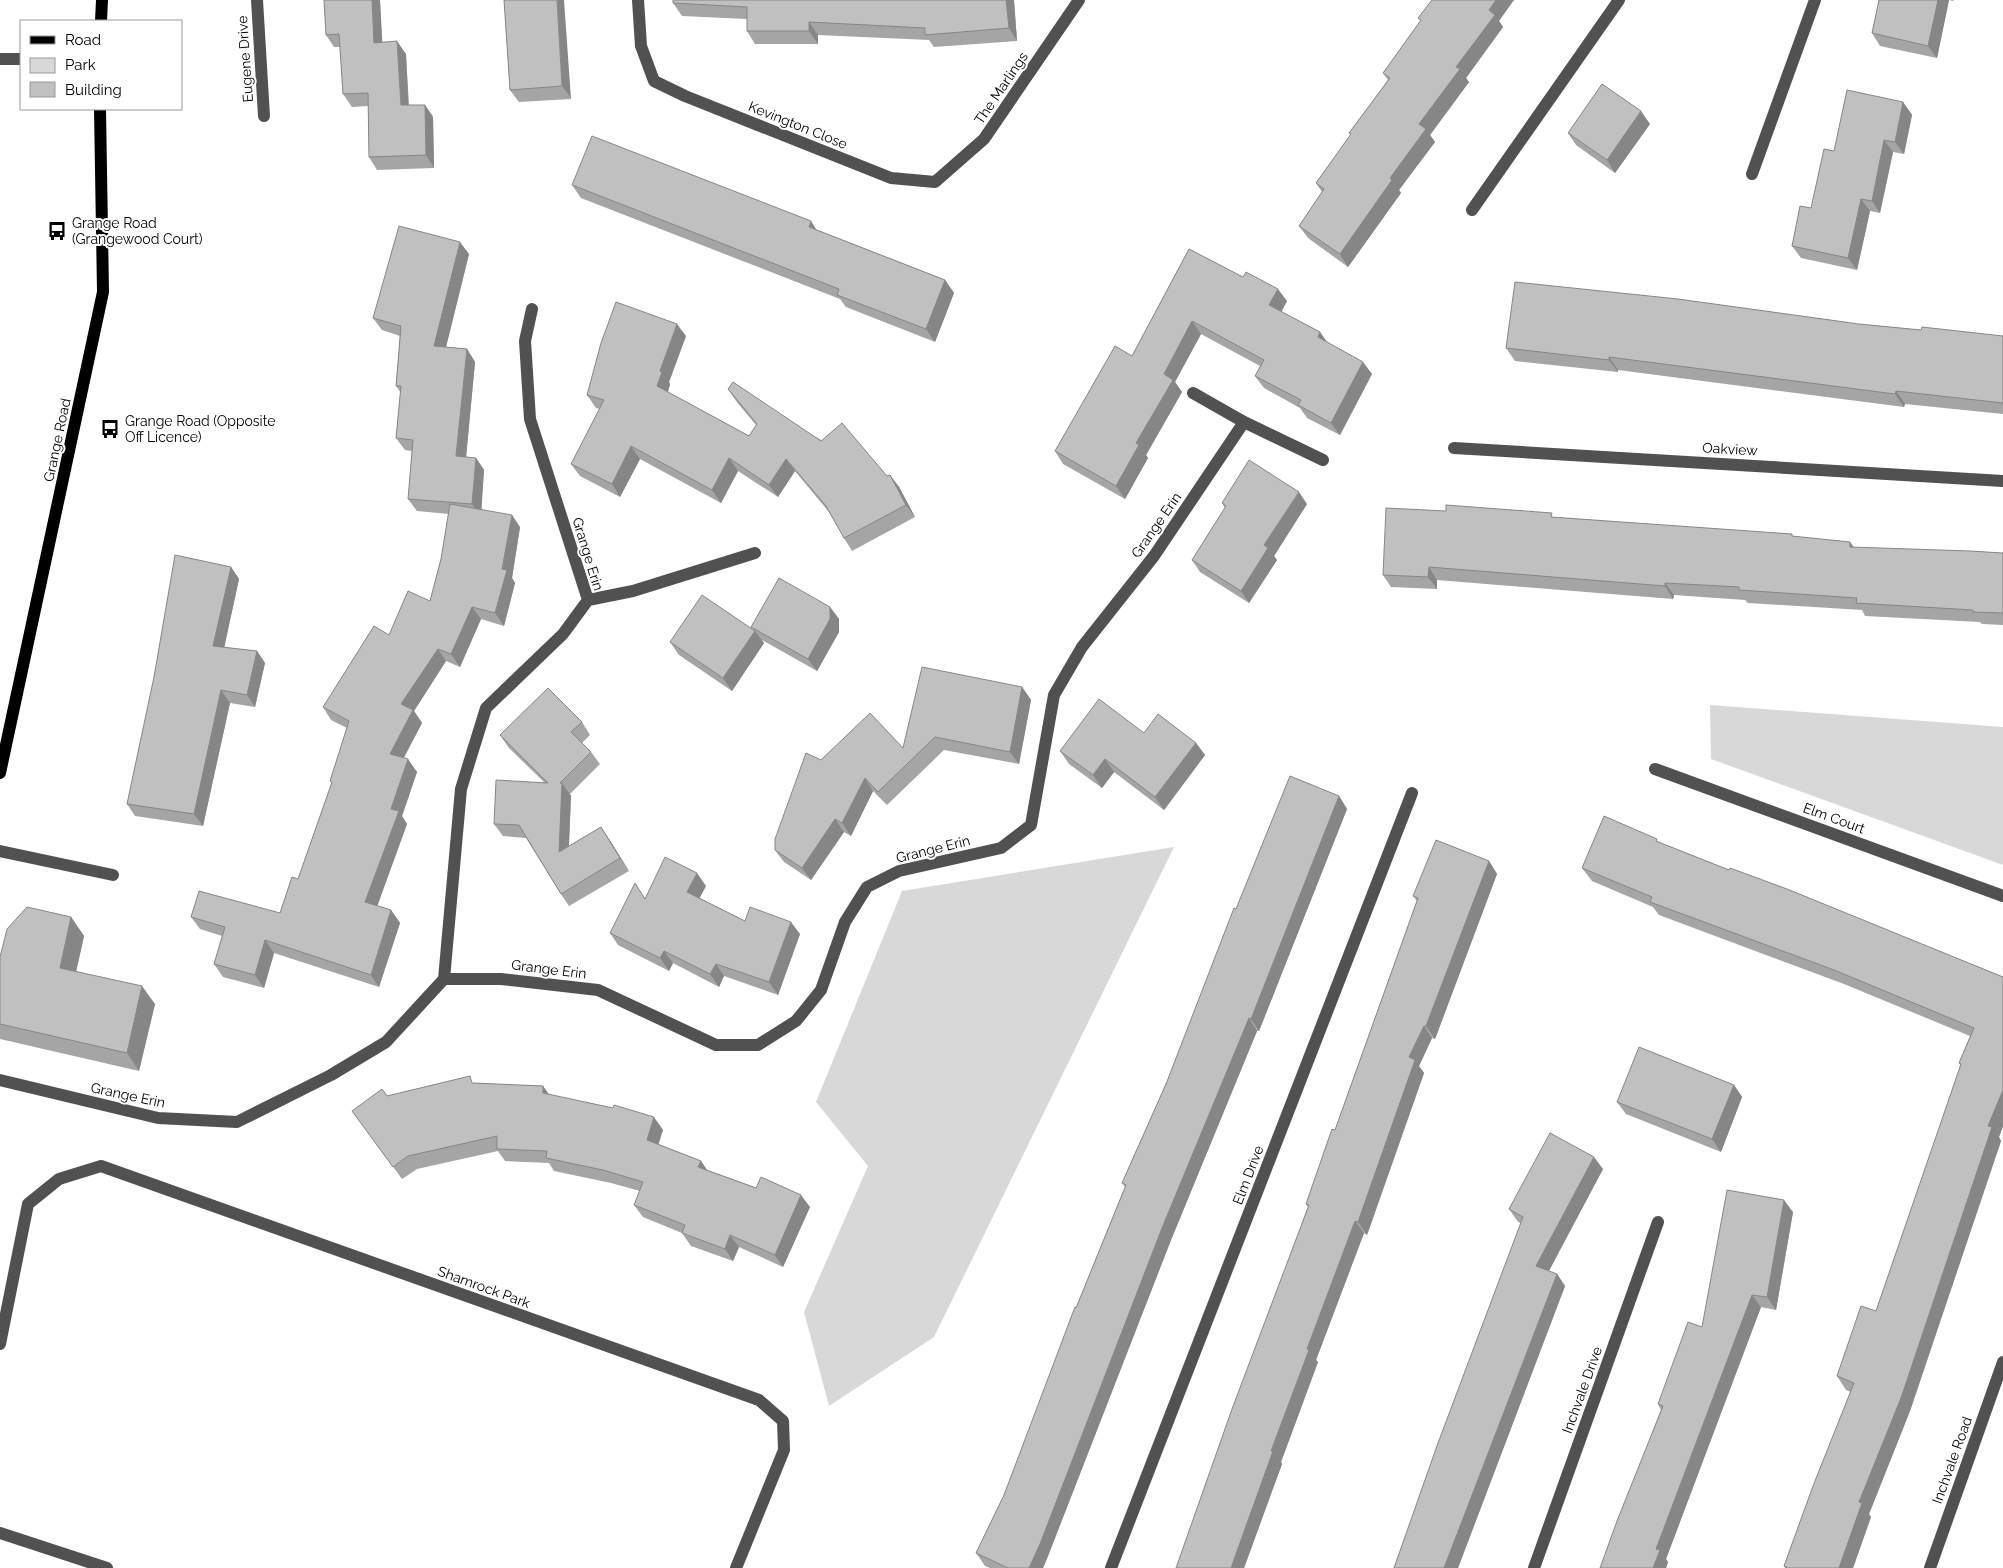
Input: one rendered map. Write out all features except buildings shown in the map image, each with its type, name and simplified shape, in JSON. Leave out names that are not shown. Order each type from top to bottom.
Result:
[{"type":"main road","points":[[101,20],[102,0]]},
{"type":"main road","name":"Grange Road","points":[[0,773],[104,292],[100,110]]},
{"type":"street","name":"Eugene Drive","points":[[257,0],[264,116]]},
{"type":"street","name":"Kevington Close","points":[[638,0],[640,46],[654,81],[684,96],[891,178],[935,182]]},
{"type":"street","name":"The Marlings","points":[[935,182],[984,139],[1079,0]]},
{"type":"street","points":[[1472,210],[1619,0]]},
{"type":"street","points":[[1752,174],[1815,0]]},
{"type":"street","points":[[0,60],[20,59]]},
{"type":"street","name":"Grange Erin","points":[[0,1080],[158,1118],[237,1122],[332,1076],[386,1042],[444,978],[461,789],[486,708],[563,634],[588,600],[530,419],[525,340],[532,309]]},
{"type":"street","points":[[1193,393],[1244,422],[1323,460]]},
{"type":"street","name":"Grange Erin","points":[[444,978],[501,979],[598,990],[716,1045],[758,1044],[796,1021],[821,990],[845,922],[866,887],[899,871],[1001,848],[1031,825],[1054,696],[1082,647],[1154,556],[1244,422]]},
{"type":"street","name":"Oakview","points":[[1454,448],[2003,481]]},
{"type":"street","points":[[588,600],[633,591],[755,553]]},
{"type":"street","name":"Elm Court","points":[[1655,769],[2003,896]]},
{"type":"street","name":"Elm Drive","points":[[1112,1568],[1412,793]]},
{"type":"street","points":[[0,851],[113,875]]},
{"type":"street","name":"Shamrock Park","points":[[0,1344],[28,1204],[59,1179],[101,1166],[759,1400],[783,1421],[784,1450],[736,1568]]},
{"type":"street","name":"Inchvale Drive","points":[[1534,1568],[1658,1222]]},
{"type":"street","name":"Inchvale Road","points":[[1930,1568],[2003,1362]]},
{"type":"street","points":[[0,1533],[107,1568]]},
{"type":"green space","points":[[1710,705],[2003,727],[2003,865],[1711,759]]},
{"type":"green space","points":[[1174,847],[934,1337],[829,1406],[804,1312],[868,1166],[816,1102],[902,891]]},
{"type":"place","name":"Grange Road (Grangewood Court)","points":[[57,231]]},
{"type":"place","name":"Grange Road (Opposite Off Licence)","points":[[110,429]]}]
